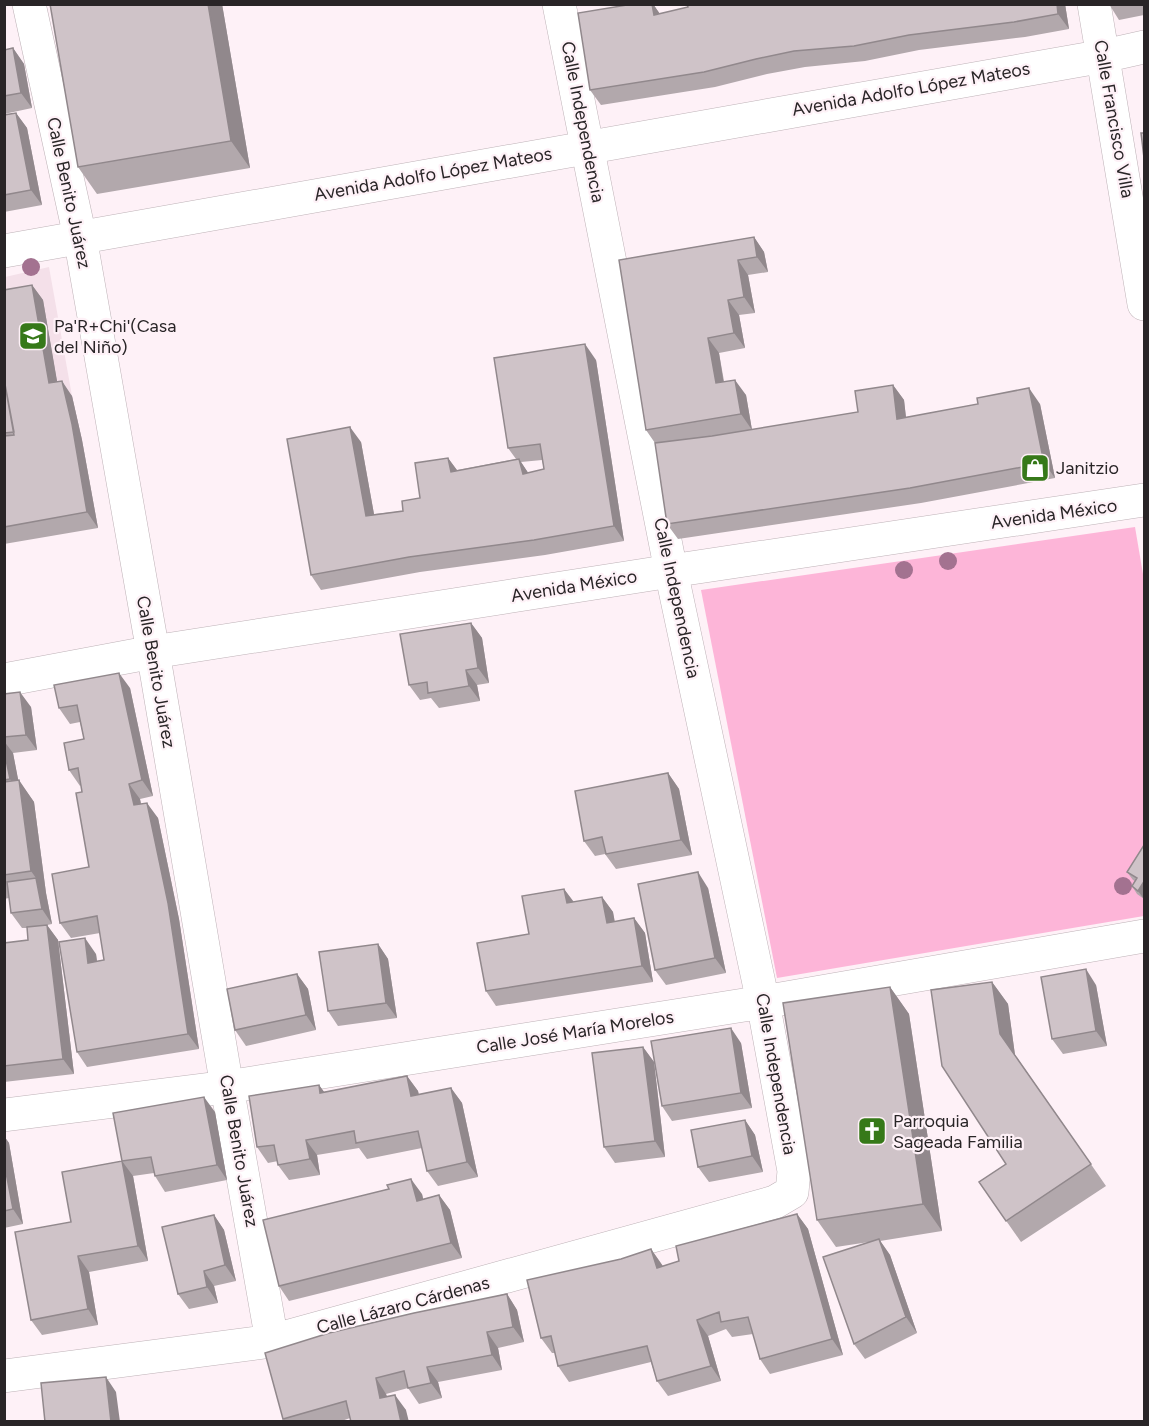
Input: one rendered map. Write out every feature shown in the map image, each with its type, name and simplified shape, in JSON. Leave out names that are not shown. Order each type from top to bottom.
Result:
[{"type":"street","name":"Calle Benito Juárez","points":[[30,4],[80,237],[272,1341]]},
{"type":"street","name":"Calle Independencia","points":[[559,4],[671,571],[763,1002],[794,1171],[792,1192]]},
{"type":"street","name":"Calle Francisco Villa","points":[[1094,4],[1144,304]]},
{"type":"street","name":"Avenida Adolfo López Mateos","points":[[4,250],[1104,56],[1144,47]]},
{"type":"street","name":"Avenida México","points":[[4,680],[153,652],[1144,500]]},
{"type":"street","name":"Calle José María Morelos","points":[[4,1115],[227,1087],[763,1002],[1144,936]]},
{"type":"street","name":"Calle Lázaro Cárdenas","points":[[4,1376],[272,1341],[775,1202],[792,1192]]},
{"type":"shaded area","name":"Pa'R+Chi'(Casa del Niño)","points":[[49,267],[82,440],[5,454],[5,277]]},
{"type":"shaded area","points":[[1135,527],[1144,580],[1144,916],[777,978],[701,590]]},
{"type":"building","points":[[50,4],[208,4],[231,141],[78,167]]},
{"type":"building","points":[[633,4],[652,4],[654,15],[688,7],[687,4],[1057,4],[1058,14],[909,35],[854,46],[794,51],[704,72],[590,90],[578,13]]},
{"type":"building","points":[[13,48],[21,93],[4,96],[4,50]]},
{"type":"building","points":[[16,113],[31,190],[4,195],[4,115]]},
{"type":"building","points":[[1141,133],[1144,133],[1144,158]]},
{"type":"building","points":[[754,237],[757,257],[738,260],[744,297],[728,300],[734,333],[708,338],[716,383],[735,380],[741,414],[646,430],[619,260]]},
{"type":"building","points":[[32,285],[49,383],[62,381],[87,512],[4,527],[4,436],[14,435],[4,379],[4,290]]},
{"type":"building","points":[[585,344],[614,526],[534,540],[409,557],[311,575],[287,439],[350,427],[366,516],[403,511],[402,501],[420,498],[415,463],[448,458],[451,472],[519,459],[523,474],[544,469],[540,444],[508,448],[494,358]]},
{"type":"building","points":[[4,379],[14,432],[4,433]]},
{"type":"building","points":[[893,385],[897,419],[978,404],[977,398],[1029,388],[1044,463],[910,488],[667,524],[655,443],[858,412],[855,391]]},
{"type":"building","points":[[471,623],[478,668],[466,670],[469,686],[428,693],[427,682],[409,685],[400,634]]},
{"type":"building","points":[[119,673],[142,780],[129,784],[134,805],[147,803],[168,903],[188,1034],[77,1052],[59,942],[85,938],[88,963],[104,960],[97,916],[60,923],[52,874],[89,867],[76,793],[82,792],[78,768],[69,770],[64,743],[84,739],[77,705],[59,708],[54,685]]},
{"type":"building","points":[[20,692],[26,735],[4,737],[4,694]]},
{"type":"building","points":[[4,750],[10,779],[4,780]]},
{"type":"building","points":[[668,773],[681,840],[606,854],[602,837],[584,841],[575,791]]},
{"type":"building","points":[[19,780],[31,871],[4,875],[4,782]]},
{"type":"building","points":[[1144,845],[1144,884],[1138,891],[1132,886],[1137,878],[1127,872]]},
{"type":"building","points":[[698,872],[715,958],[655,970],[638,884]]},
{"type":"building","points":[[36,878],[42,909],[11,913],[7,882]]},
{"type":"building","points":[[564,889],[567,903],[602,897],[607,923],[634,918],[642,966],[486,991],[477,943],[529,934],[522,896]]},
{"type":"building","points":[[47,925],[63,1059],[4,1066],[4,943],[28,940],[27,927]]},
{"type":"building","points":[[378,944],[386,1003],[328,1011],[319,952]]},
{"type":"building","points":[[1086,969],[1096,1031],[1052,1039],[1041,977]]},
{"type":"building","points":[[297,974],[306,1015],[235,1030],[227,989]]},
{"type":"building","points":[[992,982],[1000,1034],[1091,1164],[1006,1221],[979,1182],[1006,1164],[942,1066],[931,990]]},
{"type":"building","name":"Parroquia Sageada Familia","points":[[890,987],[923,1204],[817,1220],[783,1003]]},
{"type":"building","points":[[731,1028],[741,1093],[662,1106],[651,1041]]},
{"type":"building","points":[[643,1047],[655,1141],[604,1147],[592,1053]]},
{"type":"building","points":[[407,1076],[411,1096],[451,1088],[467,1162],[427,1171],[418,1131],[356,1143],[354,1131],[306,1140],[310,1159],[278,1165],[274,1145],[257,1147],[249,1096],[319,1085],[320,1093]]},
{"type":"building","points":[[204,1097],[217,1165],[155,1176],[151,1157],[122,1161],[113,1113]]},
{"type":"building","points":[[745,1120],[752,1156],[698,1167],[691,1130]]},
{"type":"building","points":[[122,1161],[138,1246],[78,1256],[88,1309],[31,1320],[15,1232],[71,1222],[62,1172]]},
{"type":"building","points":[[4,1162],[13,1209],[4,1211]]},
{"type":"building","points":[[411,1179],[417,1201],[439,1195],[451,1243],[279,1286],[263,1220],[389,1189],[387,1185]]},
{"type":"building","points":[[797,1214],[832,1339],[760,1359],[748,1317],[721,1322],[719,1312],[697,1320],[711,1366],[657,1381],[647,1346],[558,1366],[551,1336],[541,1338],[527,1280],[621,1259],[651,1249],[657,1268],[679,1261],[676,1246]]},
{"type":"building","points":[[214,1215],[225,1265],[204,1271],[207,1287],[178,1294],[162,1227]]},
{"type":"building","points":[[879,1239],[906,1317],[854,1344],[823,1257]]},
{"type":"building","points":[[507,1294],[513,1327],[487,1332],[492,1355],[427,1367],[431,1383],[408,1388],[404,1371],[376,1378],[380,1398],[395,1395],[401,1422],[351,1422],[346,1401],[283,1419],[265,1353],[329,1333]]},
{"type":"building","points":[[106,1377],[111,1422],[45,1422],[41,1383]]},
{"type":"place","name":"Pa'R+Chi'(Casa del Niño)","points":[[33,336]]},
{"type":"place","name":"Janitzio","points":[[1035,468]]},
{"type":"place","name":"Parroquia Sageada Familia","points":[[872,1131]]}]
